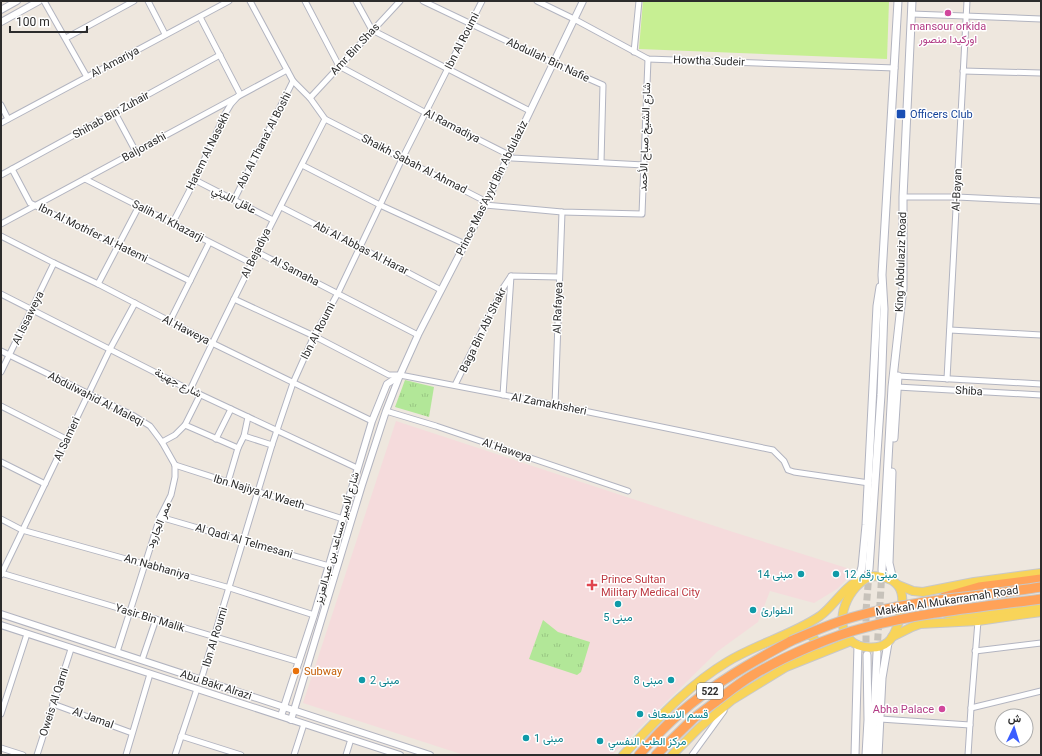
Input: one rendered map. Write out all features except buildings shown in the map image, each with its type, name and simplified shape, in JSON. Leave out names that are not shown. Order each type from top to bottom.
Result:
[{"type":"highway","points":[[938,599],[979,587],[1041,579]]},
{"type":"highway","name":"Makkah Al Mukarramah Road","points":[[639,755],[670,722],[693,703],[749,664],[791,641],[857,616],[938,599],[967,597],[1041,587]]},
{"type":"highway","name":"Makkah Al Mukarramah Road","points":[[656,755],[670,739],[694,718],[752,675],[800,651],[866,627],[902,619],[1041,599]]},
{"type":"highway","points":[[660,755],[670,739]]},
{"type":"main road","name":"King Abdulaziz Road","points":[[869,569],[881,387],[884,309],[882,275],[898,1]]},
{"type":"main road","name":"King Abdulaziz Road","points":[[882,570],[892,387],[903,288],[903,197],[912,1]]},
{"type":"main road","points":[[882,275],[877,306],[869,483],[862,567],[860,582],[847,602],[841,617],[844,632],[855,643],[868,648],[878,647],[912,626],[920,624],[978,621],[1041,612]]},
{"type":"main road","points":[[878,755],[882,678],[890,640],[902,609],[903,599],[895,582],[889,563],[892,476],[903,288]]},
{"type":"main road","points":[[623,755],[662,715],[697,683],[727,662],[821,616],[850,585],[871,576],[885,577],[913,591],[923,592],[974,582],[1041,573]]},
{"type":"main road","points":[[934,614],[989,613],[1041,606]]},
{"type":"main road","points":[[769,641],[803,634],[811,635],[815,640],[815,649],[802,661]]},
{"type":"main road","points":[[672,755],[699,728],[732,700],[786,667],[855,643]]},
{"type":"main road","points":[[855,643],[855,755]]},
{"type":"main road","points":[[872,755],[877,653]]},
{"type":"main road","points":[[866,655],[868,720],[866,755]]},
{"type":"street","points":[[1,10],[17,1]]},
{"type":"street","points":[[1,22],[39,1]]},
{"type":"street","points":[[44,1],[66,38],[86,77]]},
{"type":"street","points":[[66,38],[134,1]]},
{"type":"street","points":[[148,1],[166,34]]},
{"type":"street","name":"Al Amariya","points":[[1,123],[229,1]]},
{"type":"street","name":"Shaikh Sabah Al Ahmad","points":[[250,1],[293,81],[310,98],[325,119],[481,199],[485,205]]},
{"type":"street","points":[[305,1],[339,66]]},
{"type":"street","points":[[356,1],[372,30],[530,111]]},
{"type":"street","name":"Amr Bin Shas","points":[[310,98],[400,1]]},
{"type":"street","name":"Abdullah Bin Nafie","points":[[423,1],[554,63],[603,84],[601,162]]},
{"type":"street","name":"Ibn Al Roumi","points":[[202,680],[272,445],[293,382],[314,336],[361,248],[402,159],[482,1]]},
{"type":"street","name":"Howtha Sudeir","points":[[537,1],[648,59],[895,68]]},
{"type":"street","name":"Prince Mas'Ayyd Bin Abdulaziz","points":[[294,710],[356,504],[386,411],[400,375],[418,335],[485,205],[583,1]]},
{"type":"street","points":[[634,52],[639,1]]},
{"type":"street","name":"Al-Bayan","points":[[947,379],[967,1]]},
{"type":"street","points":[[912,14],[1041,19]]},
{"type":"street","points":[[200,17],[240,94]]},
{"type":"street","name":"Shihab Bin Zuhair","points":[[1,175],[220,55]]},
{"type":"street","name":"شارع الشيخ صباح الأحمد","points":[[562,212],[642,214],[648,59]]},
{"type":"street","name":"Al Ramadiya","points":[[339,66],[426,113],[509,154],[512,158],[644,165]]},
{"type":"street","name":"Baljorashi","points":[[1,224],[287,70]]},
{"type":"street","points":[[963,71],[1041,73]]},
{"type":"street","name":"Abi Al Thana' Al Boshi","points":[[234,200],[293,81]]},
{"type":"street","name":"Hatem Al Nasekh","points":[[172,224],[195,180],[225,114],[240,94]]},
{"type":"street","points":[[1,105],[8,119]]},
{"type":"street","points":[[115,113],[136,152]]},
{"type":"street","name":"Al Bejadiya","points":[[190,390],[257,252],[273,220],[281,208],[325,119]]},
{"type":"street","points":[[302,165],[380,205],[465,244]]},
{"type":"street","name":"Ibn Al Mothfer Al Hatemi","points":[[12,169],[30,203],[37,205],[190,281]]},
{"type":"street","name":"Salih Al Khazarji","points":[[85,179],[252,263]]},
{"type":"street","name":"عاقل الليثي","points":[[195,180],[273,220]]},
{"type":"street","points":[[903,197],[957,197],[1041,201]]},
{"type":"street","points":[[485,205],[562,212]]},
{"type":"street","points":[[98,284],[139,206]]},
{"type":"street","name":"Abi Al Abbas Al Harar","points":[[281,208],[441,290]]},
{"type":"street","name":"Al Rafayea","points":[[556,405],[562,212]]},
{"type":"street","name":"Al Haweya","points":[[1,236],[212,343],[372,421]]},
{"type":"street","points":[[170,321],[209,242]]},
{"type":"street","name":"Al Samaha","points":[[257,252],[418,335]]},
{"type":"street","name":"Al Issaweya","points":[[1,372],[54,263]]},
{"type":"street","points":[[503,395],[511,276]]},
{"type":"street","name":"Baga Bin Abi Shakr","points":[[455,385],[503,288],[511,276],[559,277]]},
{"type":"street","name":"شارع جهينة","points":[[1,294],[190,390],[358,468]]},
{"type":"street","name":"Al Zamakhsheri","points":[[234,299],[314,336],[389,375],[400,375],[455,385],[773,450],[784,461],[788,470],[869,483]]},
{"type":"street","name":"Al Sameri","points":[[1,574],[110,349],[135,303]]},
{"type":"street","points":[[950,330],[1041,335]]},
{"type":"street","name":"Abdulwahid Al Maleqi","points":[[1,351],[134,416],[150,426],[162,442],[175,465]]},
{"type":"street","name":"شارع ألامير مساعد بن عبدالعزيز","points":[[281,716],[300,662],[372,421],[387,384],[400,375]]},
{"type":"street","name":"Shiba","points":[[898,376],[1041,384]]},
{"type":"street","name":"Shiba","points":[[897,387],[1041,395]]},
{"type":"street","points":[[162,442],[175,435],[184,425],[200,394]]},
{"type":"street","points":[[1,406],[66,439]]},
{"type":"street","points":[[216,439],[231,409]]},
{"type":"street","name":"Al Haweya","points":[[386,411],[436,426],[628,491]]},
{"type":"street","points":[[228,482],[238,448],[244,436],[248,417]]},
{"type":"street","points":[[184,425],[238,448]]},
{"type":"street","points":[[244,436],[272,445]]},
{"type":"street","points":[[1,462],[45,484]]},
{"type":"street","name":"Ibn Najiya Al Waeth","points":[[175,465],[343,519]]},
{"type":"street","name":"ممر الجارود","points":[[117,652],[144,563],[160,517],[173,488],[175,465]]},
{"type":"street","points":[[348,502],[356,504]]},
{"type":"street","name":"Al Qadi Al Telmesani","points":[[160,517],[329,566]]},
{"type":"street","name":"An Nabhaniya","points":[[1,519],[22,530],[230,588],[314,615]]},
{"type":"street","name":"Yasir Bin Malik","points":[[1,574],[300,662]]},
{"type":"street","name":"Abu Bakr Alrazi","points":[[1,614],[430,755]]},
{"type":"street","points":[[142,660],[156,619]]},
{"type":"street","points":[[968,755],[978,621]]},
{"type":"street","name":"Abu Bakr Alrazi","points":[[1,625],[400,755]]},
{"type":"street","points":[[1,714],[27,634]]},
{"type":"street","points":[[975,651],[1041,642]]},
{"type":"street","name":"Oweis Al Qarni","points":[[37,755],[71,648]]},
{"type":"street","points":[[126,755],[150,674]]},
{"type":"street","points":[[175,755],[197,689]]},
{"type":"street","points":[[971,708],[1041,691]]},
{"type":"street","points":[[692,755],[732,700]]},
{"type":"street","name":"Al Jamal","points":[[53,704],[132,732]]},
{"type":"street","points":[[291,720],[294,710]]},
{"type":"street","points":[[880,719],[970,724]]},
{"type":"street","points":[[294,755],[304,724]]},
{"type":"street","points":[[181,736],[241,755]]},
{"type":"street","points":[[346,755],[351,739]]},
{"type":"street","points":[[1,748],[23,755]]},
{"type":"shaded area","name":"Prince Sultan Military Medical City","points":[[396,421],[853,570],[837,589],[814,603],[770,591],[758,622],[718,651],[612,755],[464,755],[303,703]]},
{"type":"green space","points":[[643,1],[889,1],[887,59],[639,49]]},
{"type":"green space","points":[[405,380],[434,387],[429,417],[395,407]]},
{"type":"green space","points":[[543,620],[558,632],[590,642],[581,672],[577,675],[529,659]]},
{"type":"tunnel","points":[[877,651],[882,571]]},
{"type":"tunnel","points":[[866,653],[866,611],[869,573]]},
{"type":"place","name":"mansour orkida اوركيدا منصور","points":[[948,13]]},
{"type":"place","name":"Officers Club","points":[[901,114]]},
{"type":"place","name":"مبنى 14","points":[[801,574]]},
{"type":"place","name":"مبنى رقم 12","points":[[836,574]]},
{"type":"place","name":"Prince Sultan Military Medical City","points":[[592,585]]},
{"type":"place","name":"مبنى 5","points":[[618,604]]},
{"type":"place","name":"الطوارئ","points":[[753,610]]},
{"type":"place","name":"Subway","points":[[296,671]]},
{"type":"place","name":"مبنى 2","points":[[362,680]]},
{"type":"place","name":"مبنى 8","points":[[671,680]]},
{"type":"place","name":"Abha Palace","points":[[942,709]]},
{"type":"place","name":"قسم الاسعاف","points":[[640,714]]},
{"type":"place","name":"مبنى 1","points":[[526,738]]},
{"type":"place","name":"مركز الطب النفسي","points":[[600,741]]}]
